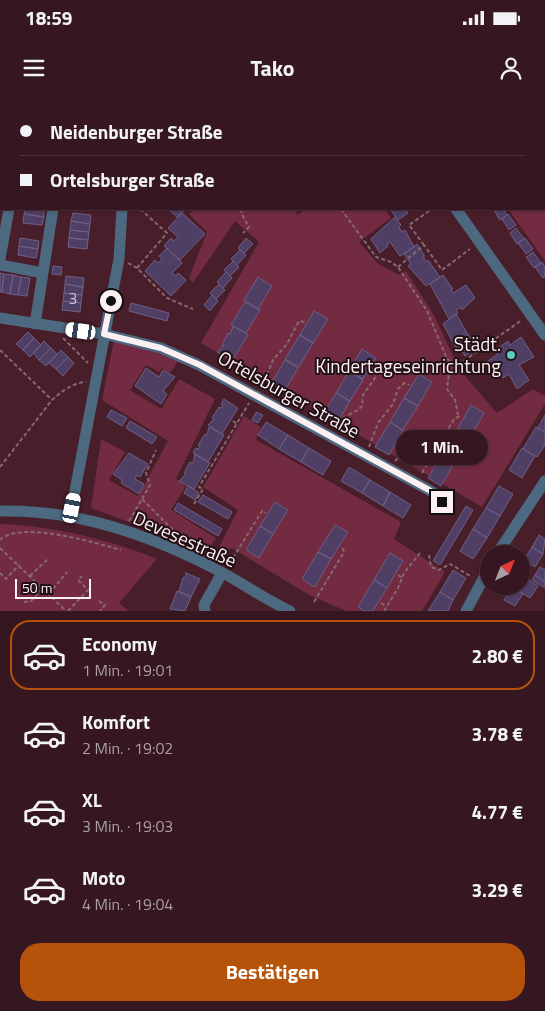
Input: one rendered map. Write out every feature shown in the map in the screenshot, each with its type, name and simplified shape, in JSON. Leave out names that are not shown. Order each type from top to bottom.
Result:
[{"type":"street","points":[[0,259],[8,210]]},
{"type":"street","points":[[35,324],[53,210]]},
{"type":"street","points":[[70,517],[119,259],[122,210]]},
{"type":"street","points":[[457,210],[545,335]]},
{"type":"street","points":[[0,265],[43,273]]},
{"type":"street","name":"Ortelsburger Straße","points":[[0,318],[104,334],[161,348],[200,365],[438,496],[442,502],[441,508]]},
{"type":"street","points":[[503,545],[545,481]]},
{"type":"street","name":"Devesestraße","points":[[0,511],[70,517],[115,528],[165,545],[222,573],[290,611]]},
{"type":"street","points":[[205,611],[204,605],[222,573]]},
{"type":"street","points":[[466,611],[480,584]]},
{"type":"path","points":[[137,268],[167,233],[141,210]]},
{"type":"path","points":[[242,210],[241,213],[249,228],[243,233]]},
{"type":"path","points":[[342,210],[376,257],[391,262],[398,267],[427,312],[447,359],[456,364]]},
{"type":"path","points":[[431,210],[409,225],[442,270],[480,242]]},
{"type":"path","points":[[398,267],[424,245]]},
{"type":"path","points":[[119,259],[137,268],[167,298],[193,309]]},
{"type":"path","points":[[425,468],[460,415],[456,400],[448,389],[449,373],[456,364],[530,314]]},
{"type":"path","points":[[194,504],[204,489],[200,487],[237,424],[256,396],[273,360],[286,344],[296,324],[299,321],[305,322]]},
{"type":"path","points":[[0,467],[52,400],[62,391],[78,382],[96,376],[52,327]]},
{"type":"path","points":[[0,350],[52,400]]},
{"type":"path","points":[[332,438],[341,419],[362,406],[362,395],[375,378],[373,369]]},
{"type":"path","points":[[365,456],[375,429],[392,404],[398,389],[404,383],[410,385]]},
{"type":"path","points":[[233,421],[237,424]]},
{"type":"path","points":[[128,524],[150,485],[146,473],[156,450]]},
{"type":"path","points":[[390,470],[398,457],[404,456],[433,465]]},
{"type":"path","points":[[142,500],[172,529],[181,544]]},
{"type":"path","points":[[232,558],[262,511],[266,513]]},
{"type":"path","points":[[0,540],[11,534],[39,533],[121,550]]},
{"type":"path","points":[[247,534],[251,537]]},
{"type":"path","points":[[314,602],[344,552],[342,546]]},
{"type":"path","points":[[0,548],[67,611],[88,590],[78,580],[82,576]]},
{"type":"path","points":[[384,611],[396,593],[402,578],[420,553]]},
{"type":"path","points":[[429,555],[431,567],[439,570],[450,564],[480,581]]},
{"type":"path","points":[[30,576],[49,558]]},
{"type":"path","points":[[0,573],[6,579],[19,566]]},
{"type":"path","points":[[49,594],[67,572]]},
{"type":"path","points":[[325,574],[329,577]]},
{"type":"path","points":[[398,575],[402,578]]},
{"type":"path","points":[[24,602],[31,601],[43,588]]},
{"type":"path","points":[[99,600],[106,606],[100,611]]},
{"type":"path","points":[[381,603],[386,606]]},
{"type":"shaded area","points":[[193,210],[295,210],[298,215],[305,210],[386,210],[391,218],[359,242],[377,263],[399,275],[406,271],[434,315],[459,369],[497,413],[533,389],[545,396],[545,404],[482,507],[201,343],[259,242],[235,221],[193,283],[189,278],[207,232],[189,214]]},
{"type":"shaded area","points":[[509,210],[545,210],[545,261]]},
{"type":"shaded area","points":[[114,340],[146,348],[179,360],[170,373],[162,368],[159,372],[146,365],[130,390],[161,409],[179,379],[215,399],[176,479],[186,486],[171,510],[216,538],[209,548],[177,540],[91,508],[101,439],[125,452],[109,480],[138,496],[168,441],[102,400]]},
{"type":"shaded area","points":[[244,416],[261,427],[256,440],[401,522],[394,539],[445,572],[422,611],[346,611],[309,595],[232,548],[216,553],[238,510],[203,487]]},
{"type":"shaded area","points":[[0,524],[20,525],[80,535],[119,545],[157,559],[119,603],[129,611],[0,611]]},
{"type":"building","points":[[25,210],[44,210],[44,217],[24,214]]},
{"type":"building","points":[[169,210],[185,210],[177,217]]},
{"type":"building","points":[[391,210],[406,210],[408,213],[398,220]]},
{"type":"building","points":[[494,210],[504,210],[507,215],[500,220]]},
{"type":"building","points":[[73,213],[91,215],[90,224],[71,221]]},
{"type":"building","points":[[182,213],[205,234],[180,260],[164,246],[171,238],[174,241],[178,237],[168,228]]},
{"type":"building","points":[[24,214],[44,217],[42,225],[23,223]]},
{"type":"building","points":[[508,214],[516,225],[509,230],[502,219]]},
{"type":"building","points":[[395,217],[401,225],[399,227],[402,232],[405,230],[414,247],[400,256],[390,242],[380,253],[371,239]]},
{"type":"building","points":[[71,221],[90,224],[89,232],[70,230]]},
{"type":"building","points":[[516,228],[524,239],[517,244],[510,233]]},
{"type":"building","points":[[70,230],[89,232],[88,240],[69,238]]},
{"type":"building","points":[[20,238],[39,241],[38,249],[19,246]]},
{"type":"building","points":[[69,238],[88,240],[87,249],[68,247]]},
{"type":"building","points":[[246,238],[253,244],[244,253],[238,248]]},
{"type":"building","points":[[525,238],[533,249],[526,254],[518,243]]},
{"type":"building","points":[[417,244],[426,262],[428,260],[440,277],[426,286],[408,266],[411,264],[404,254]]},
{"type":"building","points":[[19,246],[38,249],[36,258],[18,255]]},
{"type":"building","points":[[167,248],[182,263],[172,273],[176,276],[178,273],[186,280],[171,296],[145,271],[155,260],[158,263],[162,259],[159,256]]},
{"type":"building","points":[[240,250],[246,255],[237,265],[231,259]]},
{"type":"building","points":[[533,252],[541,263],[534,268],[526,257]]},
{"type":"building","points":[[233,261],[239,267],[230,276],[224,270]]},
{"type":"building","points":[[542,262],[545,267],[545,276],[543,278],[535,267]]},
{"type":"building","points":[[53,266],[62,267],[61,275],[52,274]]},
{"type":"building","points":[[226,272],[232,278],[223,288],[217,282]]},
{"type":"building","points":[[0,273],[4,274],[2,292],[0,292]]},
{"type":"building","points":[[4,274],[13,275],[10,294],[2,292]]},
{"type":"building","points":[[13,275],[21,277],[18,295],[10,294]]},
{"type":"building","points":[[443,275],[453,289],[451,290],[453,293],[466,285],[475,298],[462,310],[461,307],[456,310],[458,313],[449,319],[430,284]]},
{"type":"building","points":[[66,276],[84,278],[83,287],[65,284]]},
{"type":"building","points":[[21,277],[30,278],[27,296],[18,295]]},
{"type":"building","points":[[258,277],[272,286],[258,309],[244,300]]},
{"type":"building","points":[[65,284],[83,287],[82,295],[64,293]]},
{"type":"building","points":[[219,284],[225,290],[216,299],[210,293]]},
{"type":"building","points":[[64,293],[82,295],[81,303],[63,301]]},
{"type":"building","points":[[212,295],[218,301],[210,311],[204,305]]},
{"type":"building","points":[[63,301],[81,303],[80,312],[62,310]]},
{"type":"building","points":[[245,302],[260,310],[246,333],[231,325]]},
{"type":"building","points":[[131,303],[169,313],[167,321],[129,311]]},
{"type":"building","points":[[314,311],[328,319],[313,343],[300,335]]},
{"type":"building","points":[[456,314],[470,338],[471,336],[478,347],[465,356],[458,346],[456,348],[443,324]]},
{"type":"building","points":[[233,326],[248,335],[232,361],[217,352],[224,346],[222,345],[228,333],[230,335]]},
{"type":"building","points":[[28,332],[34,338],[23,350],[16,344]]},
{"type":"building","points":[[300,335],[313,343],[299,367],[285,359]]},
{"type":"building","points":[[521,337],[534,357],[519,365],[529,380],[517,389],[509,374],[503,378],[499,374],[495,377],[485,363],[498,354],[495,350],[508,341],[510,345]]},
{"type":"building","points":[[34,338],[41,345],[30,357],[23,350]]},
{"type":"building","points":[[44,341],[51,348],[39,360],[33,353]]},
{"type":"building","points":[[51,348],[57,354],[46,366],[39,360]]},
{"type":"building","points":[[362,349],[376,358],[363,379],[349,371]]},
{"type":"building","points":[[61,350],[68,357],[56,369],[49,363]]},
{"type":"building","points":[[68,357],[74,363],[63,376],[56,369]]},
{"type":"building","points":[[285,360],[298,368],[284,392],[271,384]]},
{"type":"building","points":[[146,368],[159,377],[163,370],[175,377],[163,391],[167,394],[161,404],[135,386]]},
{"type":"building","points":[[349,371],[363,380],[350,401],[336,393]]},
{"type":"building","points":[[419,374],[432,382],[418,406],[404,398]]},
{"type":"building","points":[[336,393],[350,401],[337,423],[323,415]]},
{"type":"building","points":[[404,398],[418,406],[403,430],[390,422]]},
{"type":"building","points":[[224,399],[238,408],[222,434],[208,425],[214,419],[212,418],[219,407],[221,408],[223,405],[221,404]]},
{"type":"building","points":[[471,405],[484,413],[470,438],[457,430]]},
{"type":"building","points":[[111,410],[127,418],[122,426],[107,417]]},
{"type":"building","points":[[256,412],[263,415],[258,423],[252,420]]},
{"type":"building","points":[[545,415],[545,432],[538,428]]},
{"type":"building","points":[[130,421],[157,437],[152,444],[126,428]]},
{"type":"building","points":[[266,422],[288,435],[279,449],[258,435]]},
{"type":"building","points":[[390,422],[403,431],[389,455],[375,447]]},
{"type":"building","points":[[209,427],[224,435],[208,462],[193,453],[196,448],[200,447],[198,445],[205,434],[207,435]]},
{"type":"building","points":[[536,427],[545,432],[545,445],[537,457],[523,449]]},
{"type":"building","points":[[457,430],[470,438],[455,462],[442,454]]},
{"type":"building","points":[[288,435],[309,448],[301,462],[279,449]]},
{"type":"building","points":[[309,448],[331,461],[323,475],[301,462]]},
{"type":"building","points":[[522,448],[535,456],[522,478],[509,470]]},
{"type":"building","points":[[129,453],[148,464],[140,477],[137,475],[135,479],[144,484],[139,494],[121,483],[122,480],[113,474]]},
{"type":"building","points":[[195,454],[210,463],[194,489],[179,481],[186,474],[184,473],[190,462],[193,463]]},
{"type":"building","points":[[442,454],[455,462],[441,486],[428,478]]},
{"type":"building","points":[[349,467],[370,480],[362,493],[341,481]]},
{"type":"building","points":[[370,480],[390,492],[383,506],[362,493]]},
{"type":"building","points":[[188,486],[199,493],[195,500],[184,493]]},
{"type":"building","points":[[499,486],[513,494],[500,516],[486,508]]},
{"type":"building","points":[[390,492],[411,505],[403,518],[383,506]]},
{"type":"building","points":[[203,495],[232,512],[228,519],[198,502]]},
{"type":"building","points":[[275,502],[288,510],[273,534],[260,526]]},
{"type":"building","points":[[178,503],[222,529],[218,536],[174,510]]},
{"type":"building","points":[[466,506],[473,510],[440,565],[433,561]]},
{"type":"building","points":[[486,508],[500,516],[487,538],[473,529]]},
{"type":"building","points":[[335,525],[348,532],[331,559],[318,552]]},
{"type":"building","points":[[260,526],[273,534],[259,558],[246,550]]},
{"type":"building","points":[[473,529],[487,538],[482,545],[480,545],[480,548],[473,559],[460,551]]},
{"type":"building","points":[[539,535],[545,539],[543,554],[532,547]]},
{"type":"building","points":[[532,547],[543,554],[535,567],[530,564],[530,550]]},
{"type":"building","points":[[318,552],[331,559],[315,587],[302,579]]},
{"type":"building","points":[[390,553],[403,561],[387,588],[374,580]]},
{"type":"building","points":[[540,567],[545,570],[545,582],[535,575]]},
{"type":"building","points":[[453,570],[466,578],[453,600],[440,592]]},
{"type":"building","points":[[185,573],[200,579],[191,597],[179,591],[183,578],[187,574]]},
{"type":"building","points":[[535,575],[545,582],[545,588],[532,580]]},
{"type":"building","points":[[374,580],[387,588],[373,611],[364,611],[358,607]]},
{"type":"building","points":[[530,581],[538,586],[530,598],[525,595],[530,595]]},
{"type":"building","points":[[177,591],[191,597],[185,611],[170,609]]},
{"type":"building","points":[[440,592],[453,600],[448,611],[428,611]]},
{"type":"building","points":[[507,595],[522,595],[515,606],[504,600]]},
{"type":"place","name":"Städt. Kindertageseinrichtung","points":[[511,355]]},
{"type":"route","points":[[111,301],[104,334],[161,348],[200,365],[429,490],[438,496],[442,502]]}]
